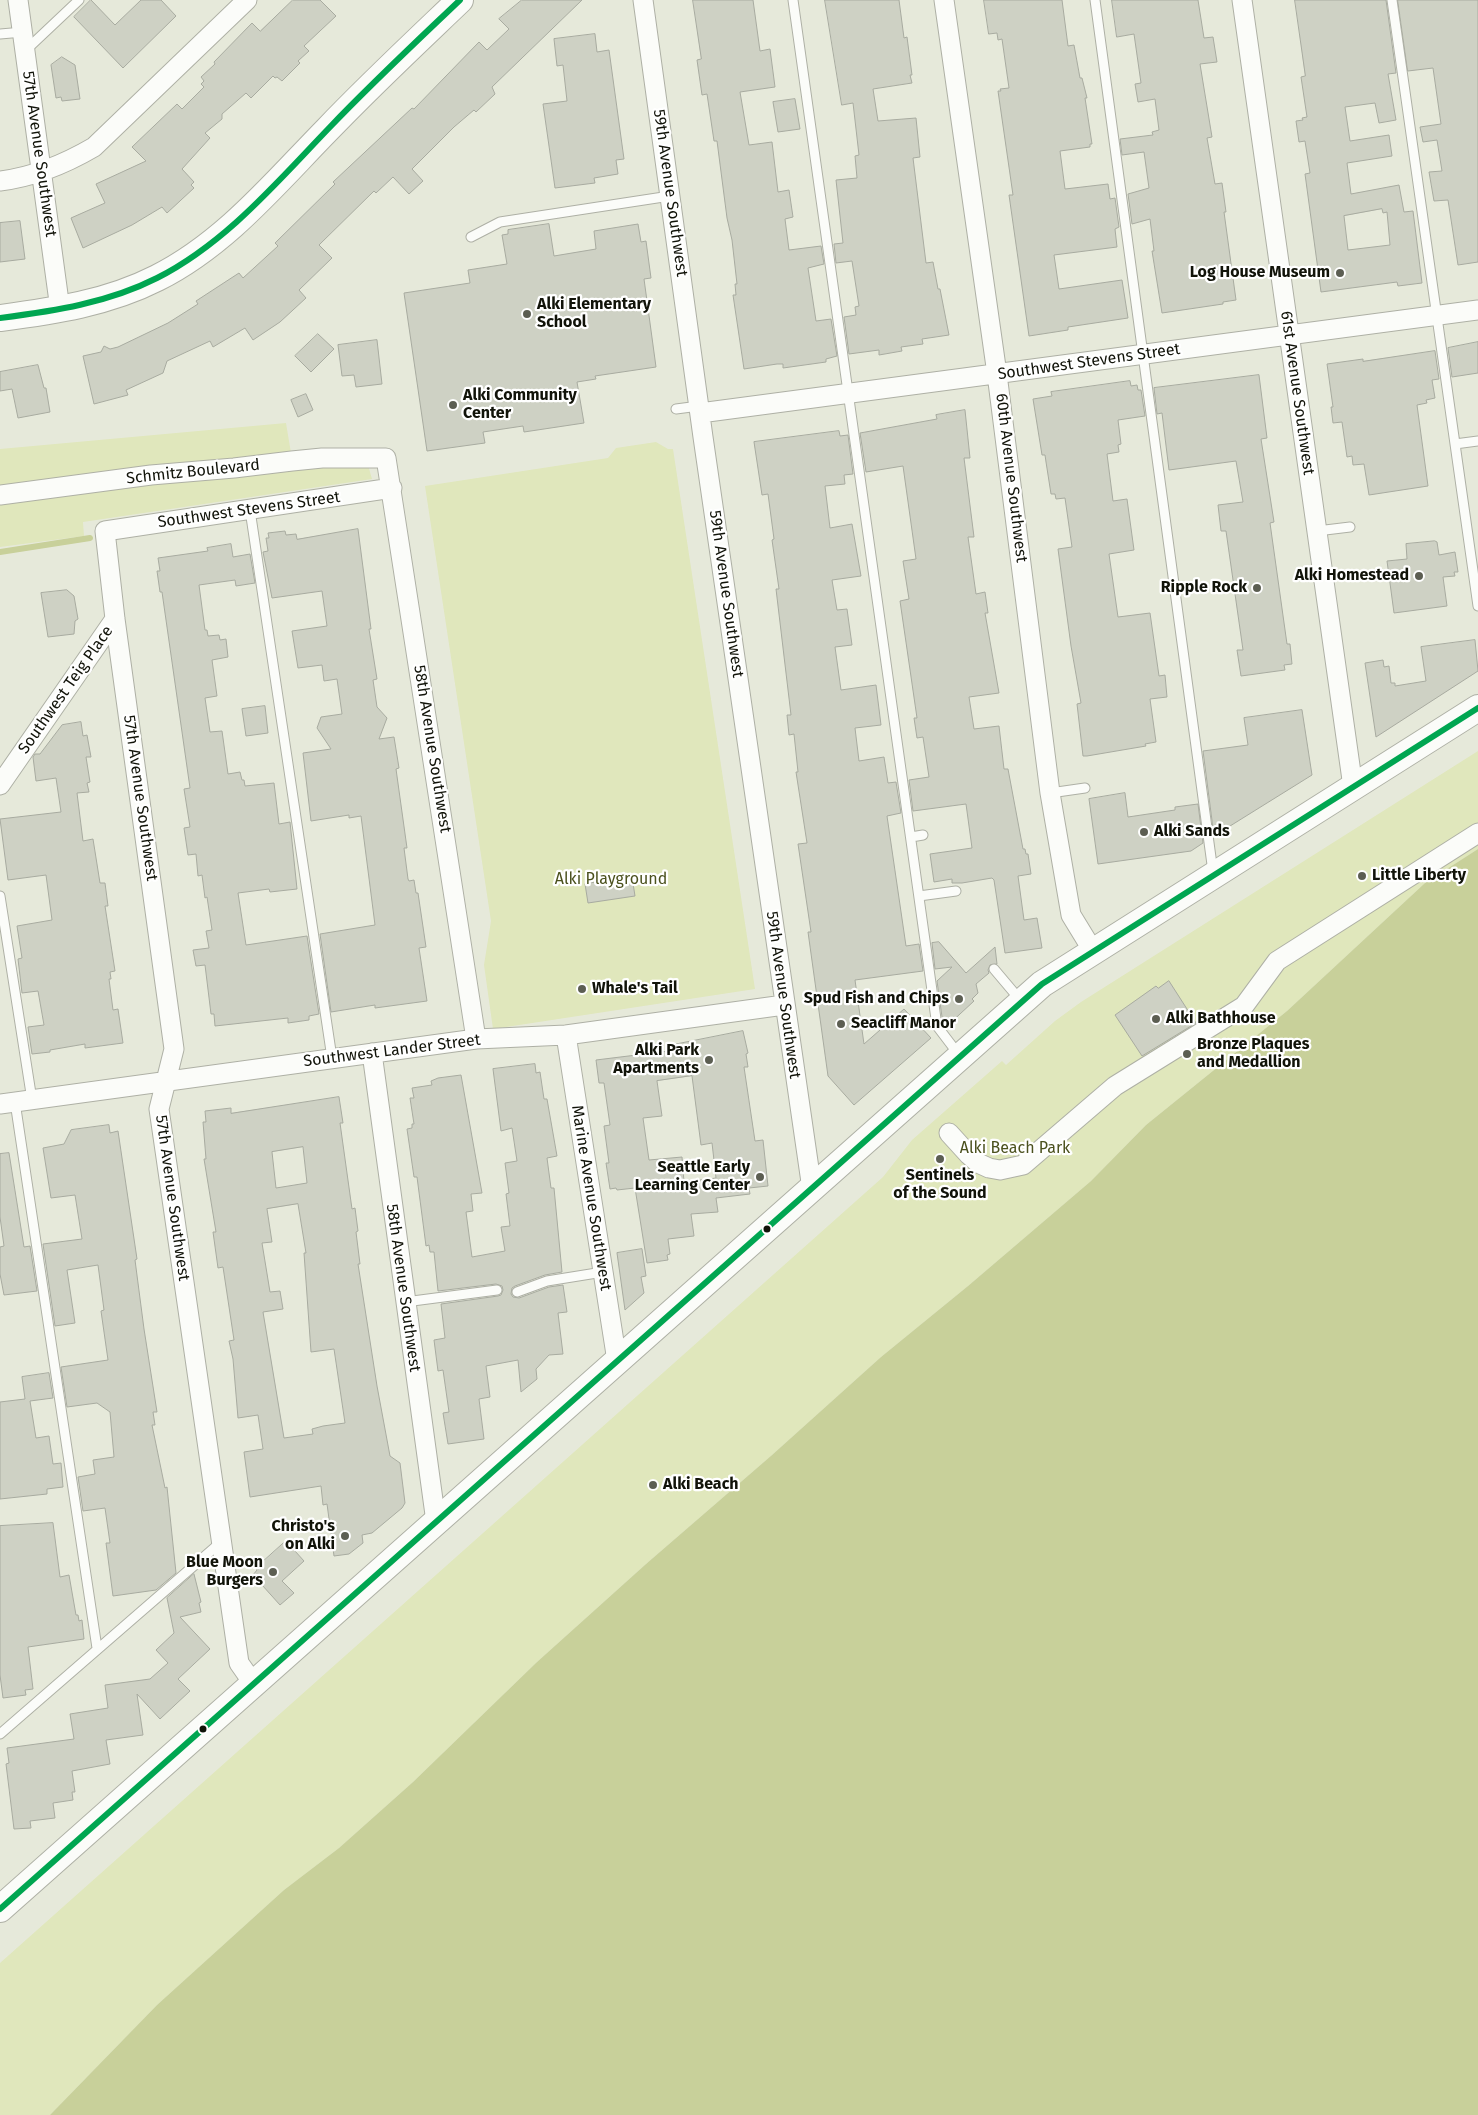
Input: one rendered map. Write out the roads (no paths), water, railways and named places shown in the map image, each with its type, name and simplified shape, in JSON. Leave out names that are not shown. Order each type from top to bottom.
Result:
[{"type":"main road","points":[[0,318],[97,302],[128,292],[165,274],[206,247],[234,225],[356,99],[460,0]]},
{"type":"main road","points":[[2,1904],[1042,984],[1478,708]]},
{"type":"street","name":"57th Avenue Southwest","points":[[18,0],[60,309]]},
{"type":"street","points":[[0,181],[24,178],[77,157],[94,147],[247,0]]},
{"type":"street","name":"59th Avenue Southwest","points":[[643,0],[699,409],[812,1188]]},
{"type":"street","name":"60th Avenue Southwest","points":[[944,0],[997,374],[1050,793],[1071,915],[1094,951]]},
{"type":"street","name":"61st Avenue Southwest","points":[[1242,0],[1353,787]]},
{"type":"street","name":"Southwest Stevens Street","points":[[699,409],[849,393],[1478,310]]},
{"type":"street","name":"Schmitz Boulevard","points":[[0,495],[151,475],[322,458],[386,458]]},
{"type":"street","name":"58th Avenue Southwest","points":[[386,458],[476,1039]]},
{"type":"street","name":"Southwest Stevens Street","points":[[105,531],[392,488]]},
{"type":"street","name":"57th Avenue Southwest","points":[[105,531],[115,619],[174,1049],[159,1109],[238,1663],[253,1683]]},
{"type":"street","name":"Southwest Teig Place","points":[[0,785],[115,619]]},
{"type":"street","points":[[949,1132],[969,1156],[988,1168],[1000,1170],[1023,1165],[1115,1086],[1244,1006],[1277,961],[1478,833]]},
{"type":"street","name":"Southwest Lander Street","points":[[16,1102],[476,1039],[566,1034],[784,1005]]},
{"type":"street","name":"Marine Avenue Southwest","points":[[566,1034],[617,1361]]},
{"type":"street","name":"58th Avenue Southwest","points":[[372,1053],[436,1522]]},
{"type":"lane","points":[[25,50],[78,0]]},
{"type":"lane","points":[[792,0],[937,1026],[959,1056]]},
{"type":"lane","points":[[1095,0],[1213,875]]},
{"type":"lane","points":[[1392,0],[1478,606]]},
{"type":"lane","points":[[0,34],[23,32]]},
{"type":"lane","points":[[470,237],[500,222],[670,196]]},
{"type":"lane","points":[[676,408],[699,409]]},
{"type":"lane","points":[[1455,444],[1478,441]]},
{"type":"lane","points":[[250,510],[332,1058]]},
{"type":"lane","points":[[1317,531],[1350,527]]},
{"type":"lane","points":[[1050,793],[1085,788]]},
{"type":"lane","points":[[911,837],[923,835]]},
{"type":"lane","points":[[919,896],[956,891]]},
{"type":"lane","points":[[0,896],[16,1102],[97,1648]]},
{"type":"lane","points":[[994,969],[1021,1002]]},
{"type":"lane","points":[[517,1292],[547,1281],[603,1272]]},
{"type":"lane","points":[[406,1302],[498,1290]]},
{"type":"lane","points":[[0,1734],[220,1543]]},
{"type":"waterway","points":[[0,552],[90,538]]},
{"type":"place","name":"Log House Museum","points":[[1340,273]]},
{"type":"place","name":"Alki Elementary School","points":[[527,314]]},
{"type":"place","name":"Alki Community Center","points":[[453,405]]},
{"type":"place","name":"Alki Homestead","points":[[1419,576]]},
{"type":"place","name":"Ripple Rock","points":[[1257,588]]},
{"type":"place","name":"Alki Sands","points":[[1144,832]]},
{"type":"place","name":"Little Liberty","points":[[1362,876]]},
{"type":"place","name":"Whale's Tail","points":[[582,989]]},
{"type":"place","name":"Spud Fish and Chips","points":[[959,999]]},
{"type":"place","name":"Alki Bathhouse","points":[[1156,1019]]},
{"type":"place","name":"Seacliff Manor","points":[[841,1024]]},
{"type":"place","name":"Bronze Plaques and Medallion","points":[[1187,1054]]},
{"type":"place","name":"Alki Park Apartments","points":[[709,1060]]},
{"type":"place","name":"Sentinels of the Sound","points":[[940,1159]]},
{"type":"place","name":"Seattle Early Learning Center","points":[[760,1177]]},
{"type":"place","name":"Alki Beach","points":[[653,1485]]},
{"type":"place","name":"Christo's on Alki","points":[[345,1536]]},
{"type":"place","name":"Blue Moon Burgers","points":[[273,1572]]},
{"type":"park label","name":"Alki Playground","points":[[611,880]]},
{"type":"park label","name":"Alki Beach Park","points":[[1015,1149]]}]
